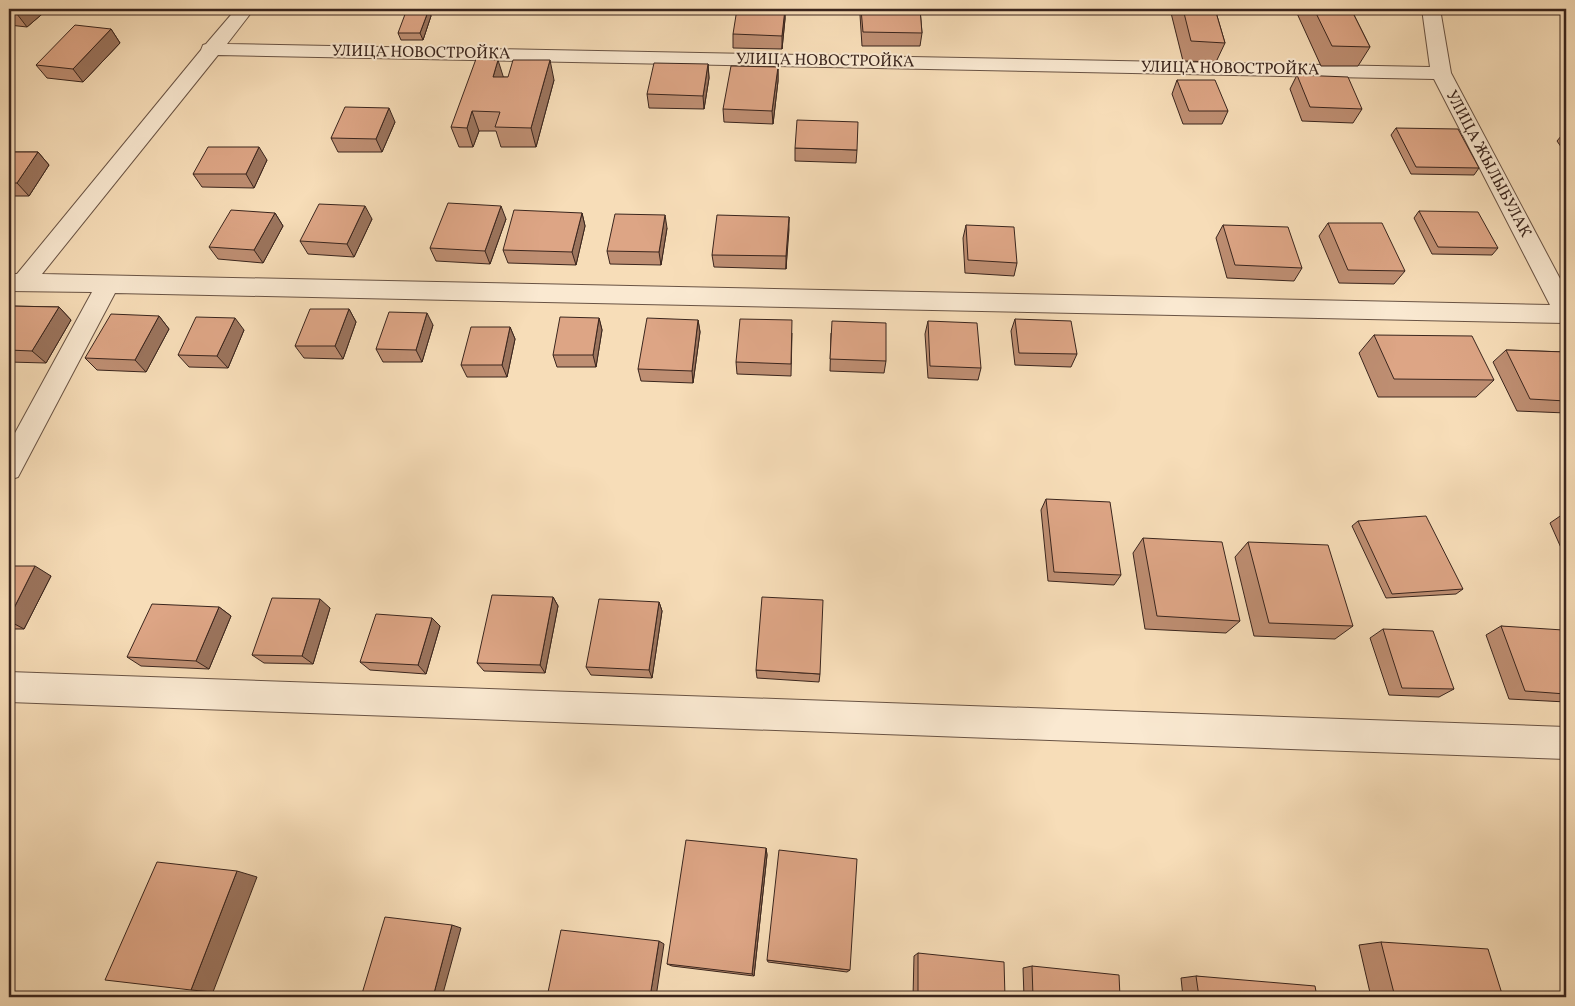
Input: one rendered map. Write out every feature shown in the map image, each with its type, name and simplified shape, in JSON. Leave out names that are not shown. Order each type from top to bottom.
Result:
[{"type":"street","points":[[16,282],[245,9]]},
{"type":"street","name":"УЛИЦА ЖЫЛЫБУЛАК","points":[[1431,9],[1441,73],[1566,313]]},
{"type":"street","name":"УЛИЦА НОВОСТРОЙКА","points":[[210,49],[1441,73]]},
{"type":"street","points":[[16,282],[1566,313]]},
{"type":"street","points":[[9,469],[108,284]]},
{"type":"street","points":[[9,687],[1566,743]]},
{"type":"building","points":[[9,9],[22,9],[17,14],[9,13]]},
{"type":"building","points":[[407,9],[429,9],[420,33],[398,33]]},
{"type":"building","points":[[737,9],[785,9],[782,36],[733,34]]},
{"type":"building","points":[[861,9],[920,9],[922,33],[863,32]]},
{"type":"building","points":[[1183,9],[1215,9],[1225,43],[1191,41]]},
{"type":"building","points":[[1314,9],[1351,9],[1370,47],[1332,46]]},
{"type":"building","points":[[75,25],[111,29],[73,69],[36,65]]},
{"type":"building","points":[[476,59],[498,60],[493,77],[508,77],[513,60],[550,60],[531,128],[495,127],[500,112],[472,111],[467,128],[451,127]]},
{"type":"building","points":[[654,63],[708,64],[703,96],[647,94]]},
{"type":"building","points":[[731,66],[778,67],[772,111],[723,109]]},
{"type":"building","points":[[1297,75],[1348,77],[1362,109],[1310,107]]},
{"type":"building","points":[[1177,80],[1215,80],[1228,111],[1189,111]]},
{"type":"building","points":[[345,107],[389,108],[376,139],[331,138]]},
{"type":"building","points":[[797,120],[858,122],[857,150],[795,148]]},
{"type":"building","points":[[1396,128],[1458,129],[1479,168],[1416,167]]},
{"type":"building","points":[[208,147],[259,147],[246,174],[193,174]]},
{"type":"building","points":[[9,152],[38,152],[17,183],[9,183]]},
{"type":"building","points":[[448,203],[501,206],[485,251],[430,248]]},
{"type":"building","points":[[319,204],[365,206],[347,244],[300,241]]},
{"type":"building","points":[[231,210],[275,213],[254,250],[209,247]]},
{"type":"building","points":[[514,210],[582,213],[572,252],[503,250]]},
{"type":"building","points":[[1419,211],[1478,212],[1498,248],[1438,247]]},
{"type":"building","points":[[615,214],[665,215],[659,252],[607,251]]},
{"type":"building","points":[[717,215],[789,217],[786,256],[712,255]]},
{"type":"building","points":[[1328,223],[1382,223],[1405,271],[1348,270]]},
{"type":"building","points":[[966,225],[1014,227],[1017,263],[968,260]]},
{"type":"building","points":[[1223,225],[1288,227],[1302,268],[1235,265]]},
{"type":"building","points":[[9,306],[59,307],[32,351],[9,350]]},
{"type":"building","points":[[310,309],[349,309],[335,346],[295,346]]},
{"type":"building","points":[[389,312],[427,313],[416,350],[376,349]]},
{"type":"building","points":[[111,314],[159,316],[135,360],[85,358]]},
{"type":"building","points":[[196,317],[235,318],[217,356],[178,355]]},
{"type":"building","points":[[560,317],[599,318],[593,355],[553,355]]},
{"type":"building","points":[[647,318],[698,320],[692,371],[638,369]]},
{"type":"building","points":[[740,319],[792,320],[791,364],[736,362]]},
{"type":"building","points":[[1015,319],[1071,321],[1077,354],[1019,353]]},
{"type":"building","points":[[832,321],[886,323],[886,361],[830,359]]},
{"type":"building","points":[[928,321],[977,323],[981,368],[930,366]]},
{"type":"building","points":[[471,327],[510,327],[502,365],[461,365]]},
{"type":"building","points":[[1374,335],[1472,336],[1494,380],[1394,379]]},
{"type":"building","points":[[1506,350],[1566,352],[1566,401],[1530,399]]},
{"type":"building","points":[[1046,499],[1110,502],[1121,575],[1054,572]]},
{"type":"building","points":[[1426,516],[1463,589],[1392,594],[1358,521]]},
{"type":"building","points":[[1143,538],[1222,542],[1240,621],[1157,616]]},
{"type":"building","points":[[1248,542],[1328,545],[1353,626],[1269,623]]},
{"type":"building","points":[[9,566],[35,566],[9,618]]},
{"type":"building","points":[[492,595],[553,597],[540,665],[477,663]]},
{"type":"building","points":[[762,597],[823,600],[820,674],[756,670]]},
{"type":"building","points":[[272,598],[320,599],[302,656],[252,655]]},
{"type":"building","points":[[599,599],[659,602],[649,670],[586,667]]},
{"type":"building","points":[[152,604],[219,607],[196,661],[127,657]]},
{"type":"building","points":[[376,614],[432,618],[418,665],[360,662]]},
{"type":"building","points":[[1501,626],[1563,630],[1566,638],[1566,694],[1525,691]]},
{"type":"building","points":[[1383,629],[1433,631],[1454,689],[1402,688]]},
{"type":"building","points":[[686,840],[766,848],[752,974],[667,964]]},
{"type":"building","points":[[779,850],[857,859],[850,970],[767,960]]},
{"type":"building","points":[[157,862],[237,871],[191,990],[105,980]]},
{"type":"building","points":[[385,917],[452,925],[433,997],[361,997]]},
{"type":"building","points":[[561,930],[659,941],[650,997],[547,997]]},
{"type":"building","points":[[1381,942],[1488,949],[1503,997],[1395,997]]},
{"type":"building","points":[[918,953],[1004,962],[1005,997],[918,997]]},
{"type":"building","points":[[1032,966],[1119,975],[1120,997],[1033,997]]},
{"type":"building","points":[[1196,976],[1315,986],[1317,997],[1199,997]]}]
